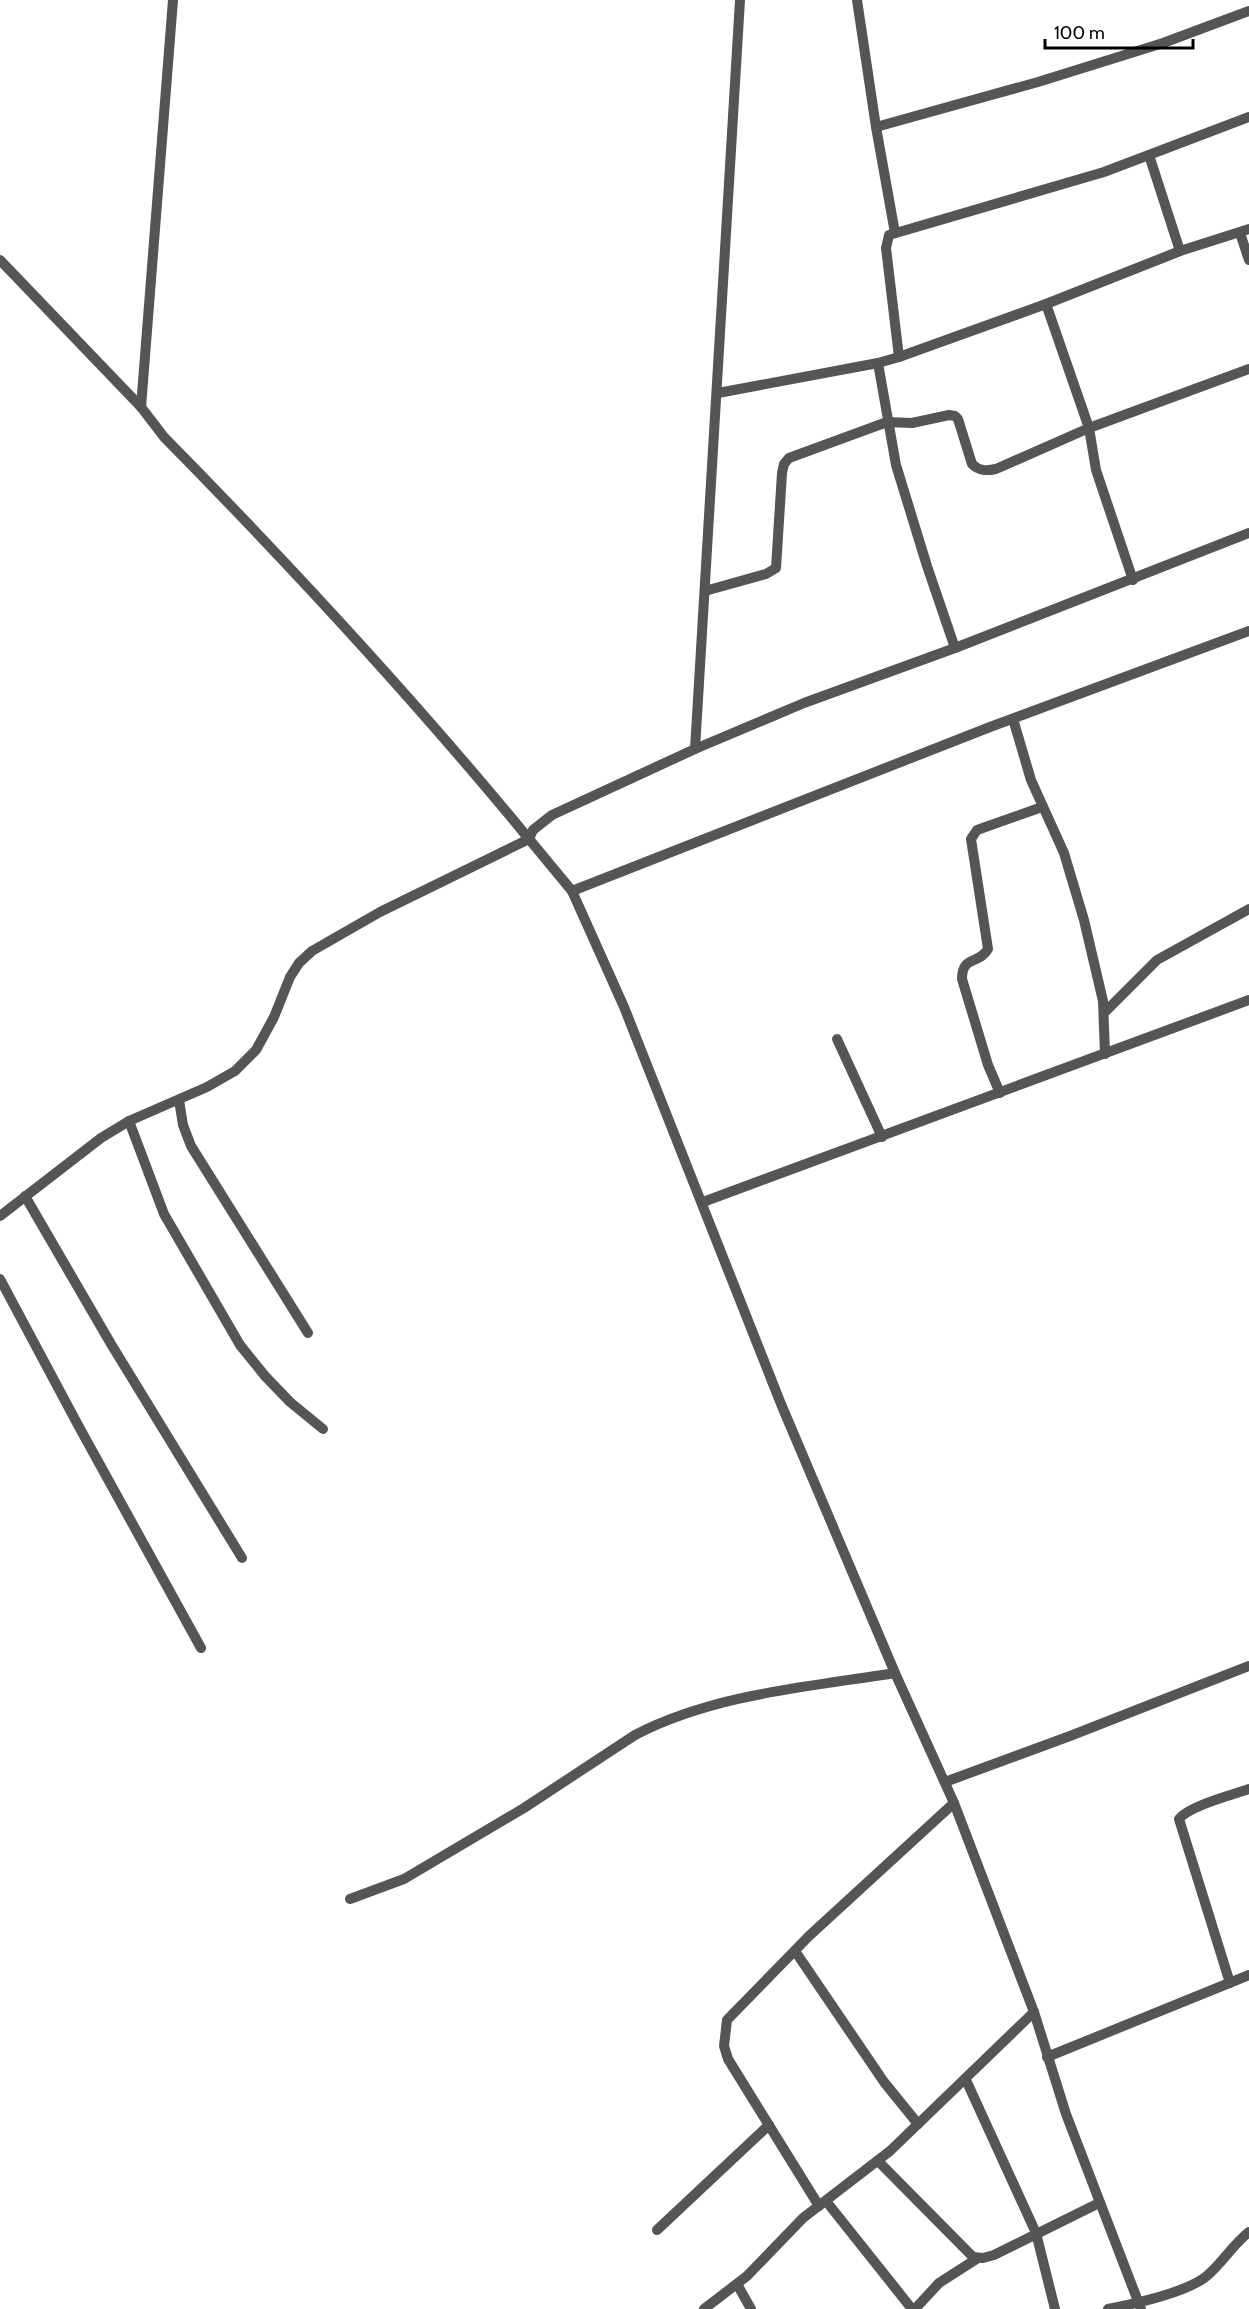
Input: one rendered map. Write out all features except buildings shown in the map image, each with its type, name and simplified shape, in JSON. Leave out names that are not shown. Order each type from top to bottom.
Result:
[{"type":"street","points":[[141,407],[173,0]]},
{"type":"street","points":[[695,748],[740,0],[748,0]]},
{"type":"street","points":[[857,0],[895,233]]},
{"type":"street","points":[[876,127],[920,117],[1163,43],[1249,11]]},
{"type":"street","points":[[899,357],[886,248],[889,235],[1061,186],[1249,117]]},
{"type":"street","points":[[1149,155],[1180,251]]},
{"type":"street","points":[[718,393],[899,357],[1046,304],[1180,251],[1245,231],[1249,260]]},
{"type":"street","points":[[0,260],[141,407],[164,437],[339,621],[450,744],[572,891],[624,1007],[781,1404],[895,1673],[954,1803],[1034,2012],[1047,2057],[1099,2203],[1140,2306]]},
{"type":"street","points":[[1046,304],[1089,428],[1096,470],[1132,580]]},
{"type":"street","points":[[878,363],[896,465],[955,648]]},
{"type":"street","points":[[705,591],[766,574],[776,568],[782,473],[784,464],[789,458],[887,422],[912,423],[929,418],[954,416],[961,428],[972,464],[988,471],[1089,428],[1249,369]]},
{"type":"street","points":[[0,1216],[101,1138],[129,1121],[207,1087],[234,1071],[256,1050],[274,1017],[290,977],[299,963],[312,951],[380,912],[529,839],[533,830],[552,815],[695,748],[804,703],[955,648],[1249,533]]},
{"type":"street","points":[[572,891],[1013,719],[1249,631]]},
{"type":"street","points":[[1013,719],[1031,780],[1064,853],[1100,980],[1105,1012],[1105,1054]]},
{"type":"street","points":[[1000,1093],[988,1065],[962,979],[962,969],[967,962],[983,955],[988,949],[971,839],[974,832],[983,827],[1042,807]]},
{"type":"street","points":[[1105,1012],[1157,960],[1249,909]]},
{"type":"street","points":[[703,1202],[1249,1000]]},
{"type":"street","points":[[837,1039],[882,1137]]},
{"type":"street","points":[[179,1100],[183,1125],[191,1146],[308,1333]]},
{"type":"street","points":[[129,1121],[164,1214],[240,1345],[264,1376],[323,1429]]},
{"type":"street","points":[[25,1197],[111,1344],[242,1558]]},
{"type":"street","points":[[0,1279],[201,1648]]},
{"type":"street","points":[[945,1782],[1249,1666]]},
{"type":"street","points":[[350,1899],[404,1879],[524,1808],[652,1726],[715,1705],[773,1692],[895,1673]]},
{"type":"street","points":[[1230,1983],[1179,1819],[1180,1816],[1198,1808],[1249,1789]]},
{"type":"street","points":[[954,1803],[795,1951],[727,2020],[724,2046],[728,2059],[769,2125],[823,2204],[914,2309],[939,2283],[978,2258],[994,2255],[1099,2203]]},
{"type":"street","points":[[795,1951],[884,2082],[918,2124]]},
{"type":"street","points":[[1047,2057],[1249,1975]]},
{"type":"street","points":[[704,2309],[747,2276],[803,2218],[878,2161],[966,2080],[1034,2012]]},
{"type":"street","points":[[966,2080],[1036,2233],[1055,2309]]},
{"type":"street","points":[[657,2230],[769,2125]]},
{"type":"street","points":[[878,2161],[973,2257],[978,2258]]},
{"type":"street","points":[[1108,2309],[1140,2306],[1198,2282],[1209,2274],[1228,2251],[1249,2232]]},
{"type":"street","points":[[737,2284],[751,2309]]}]
